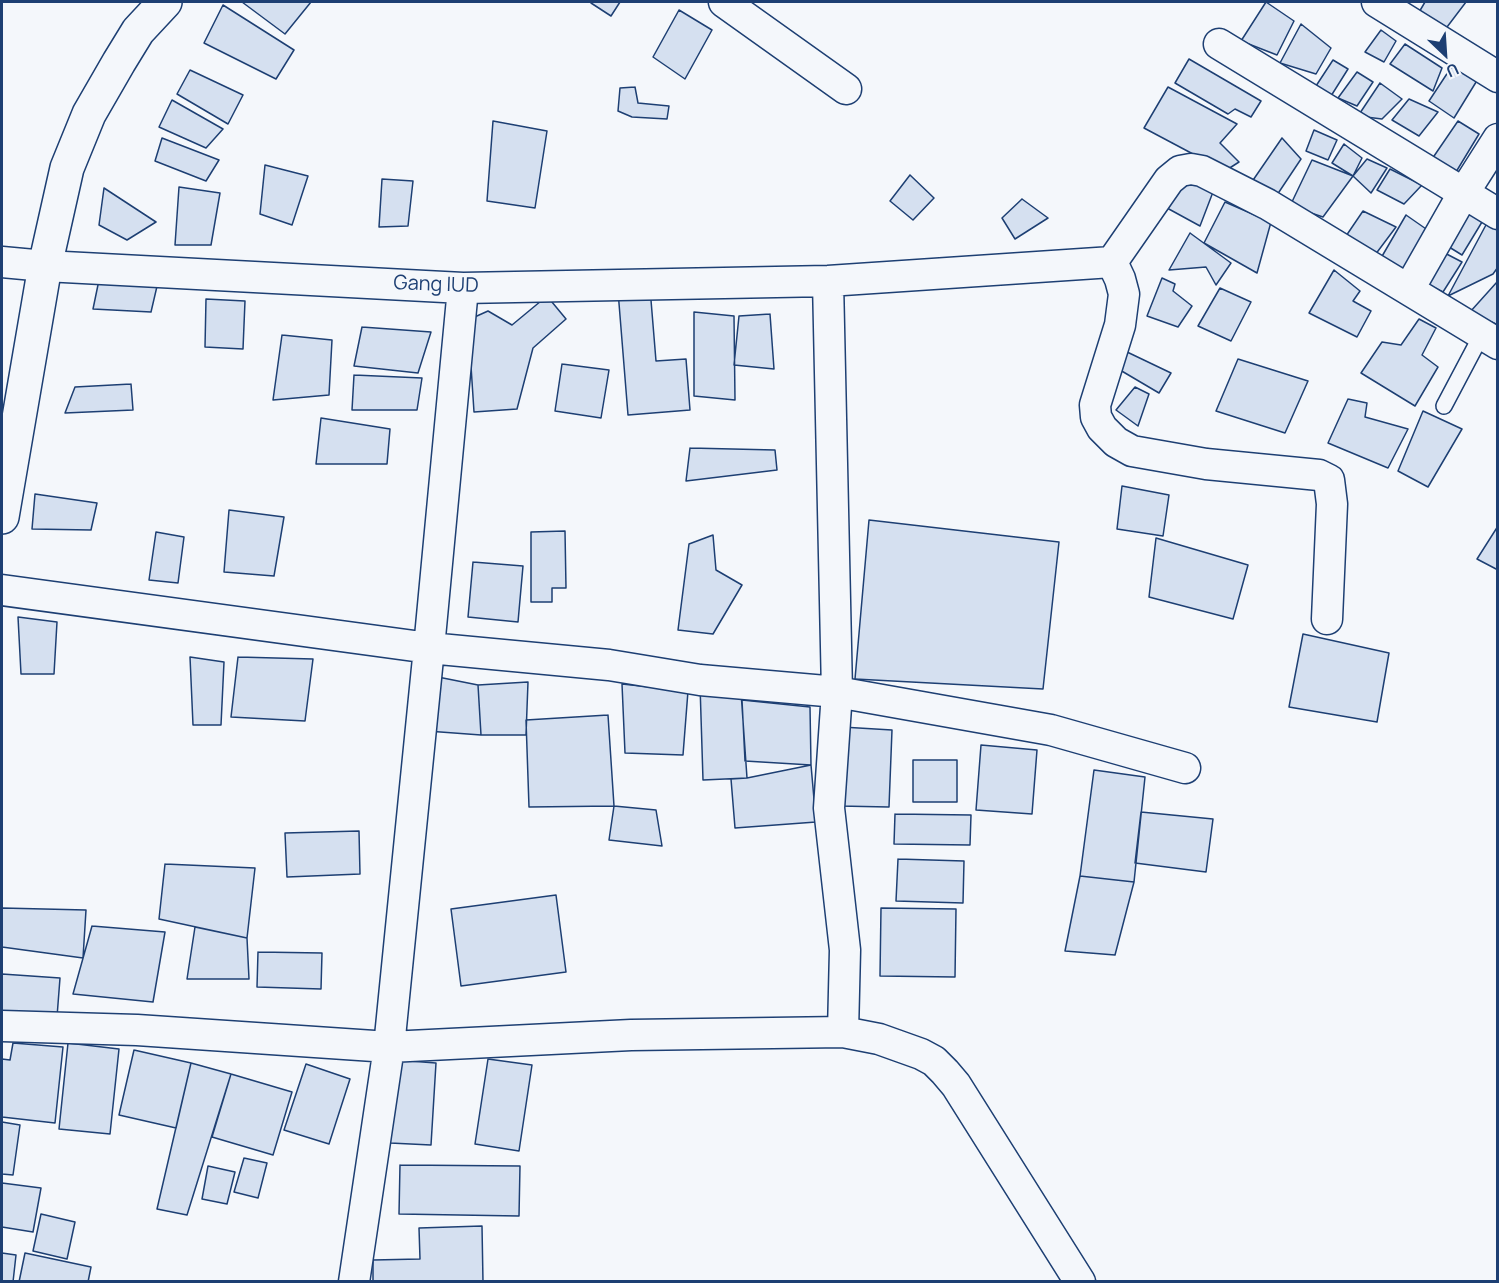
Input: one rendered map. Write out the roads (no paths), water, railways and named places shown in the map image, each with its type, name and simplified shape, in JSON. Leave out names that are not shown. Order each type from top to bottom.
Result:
[{"type":"street","points":[[2,518],[45,266],[67,168],[89,114],[138,31],[165,2]]},
{"type":"street","points":[[723,2],[846,89]]},
{"type":"street","points":[[1377,2],[1497,77]]},
{"type":"street","points":[[1219,44],[1497,214]]},
{"type":"street","points":[[1408,289],[1497,140]]},
{"type":"street","points":[[1327,619],[1332,504],[1329,480],[1319,475],[1206,464],[1132,451],[1116,442],[1102,428],[1096,417],[1095,405],[1120,325],[1124,294],[1112,262],[1169,180],[1180,171],[1191,169],[1202,171],[1267,204],[1490,339]]},
{"type":"street","name":"Gang IUD","points":[[2,262],[463,288],[828,280],[1112,262]]},
{"type":"street","points":[[828,280],[837,692],[829,807],[845,950],[843,1032]]},
{"type":"street","points":[[354,1281],[389,1047],[463,288]]},
{"type":"street","points":[[2,590],[429,648],[609,664],[700,680],[837,692],[1051,730],[1185,768]]},
{"type":"street","points":[[2,1026],[137,1030],[389,1047],[631,1035],[843,1032],[879,1039],[934,1061],[956,1085],[1080,1281]]},
{"type":"lane","points":[[1444,406],[1490,339]]}]
